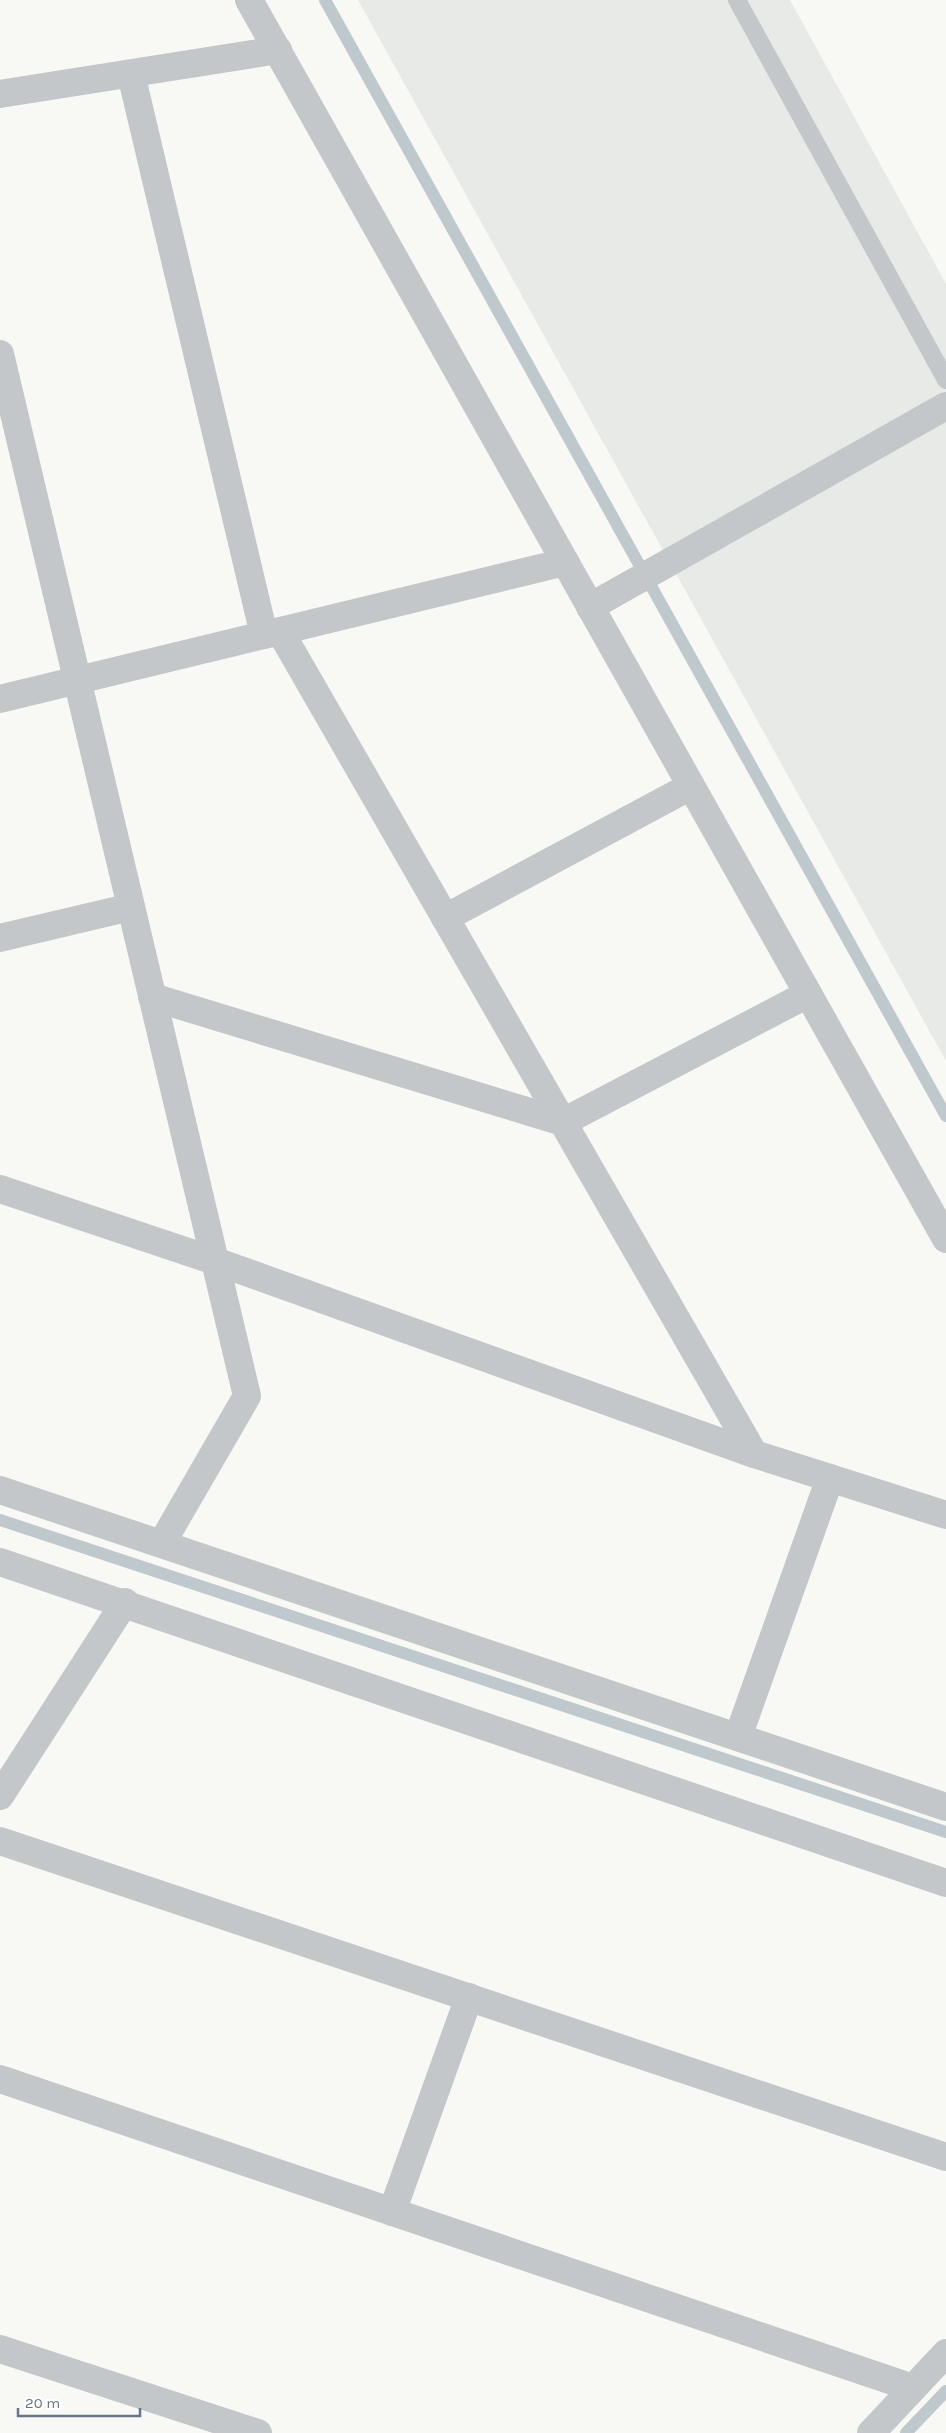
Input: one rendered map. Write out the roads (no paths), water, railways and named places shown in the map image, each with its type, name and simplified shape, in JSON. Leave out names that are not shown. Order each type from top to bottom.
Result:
[{"type":"street","points":[[249,0],[565,562],[601,601],[691,786],[946,1239]]},
{"type":"street","points":[[0,94],[278,50]]},
{"type":"street","points":[[131,74],[272,633],[445,918],[754,1454]]},
{"type":"street","points":[[0,354],[247,1396],[162,1543]]},
{"type":"street","points":[[601,601],[946,406]]},
{"type":"street","points":[[0,699],[565,562]]},
{"type":"street","points":[[445,918],[691,786]]},
{"type":"street","points":[[0,938],[131,906]]},
{"type":"street","points":[[152,997],[563,1122],[808,994]]},
{"type":"street","points":[[0,1189],[215,1261],[754,1454],[946,1515]]},
{"type":"street","points":[[738,1737],[830,1478]]},
{"type":"street","points":[[0,1490],[946,1808]]},
{"type":"street","points":[[0,1562],[125,1602],[946,1883]]},
{"type":"street","points":[[0,1796],[125,1602]]},
{"type":"street","points":[[0,1841],[946,2157]]},
{"type":"street","points":[[392,2212],[469,1997]]},
{"type":"street","points":[[0,2079],[913,2388]]},
{"type":"street","points":[[0,2349],[258,2433]]},
{"type":"street","points":[[871,2433],[946,2353]]},
{"type":"lane","points":[[737,0],[946,380]]},
{"type":"waterway","points":[[325,0],[946,1116]]},
{"type":"waterway","points":[[0,1520],[946,1832]]},
{"type":"waterway","points":[[906,2433],[946,2391]]}]
